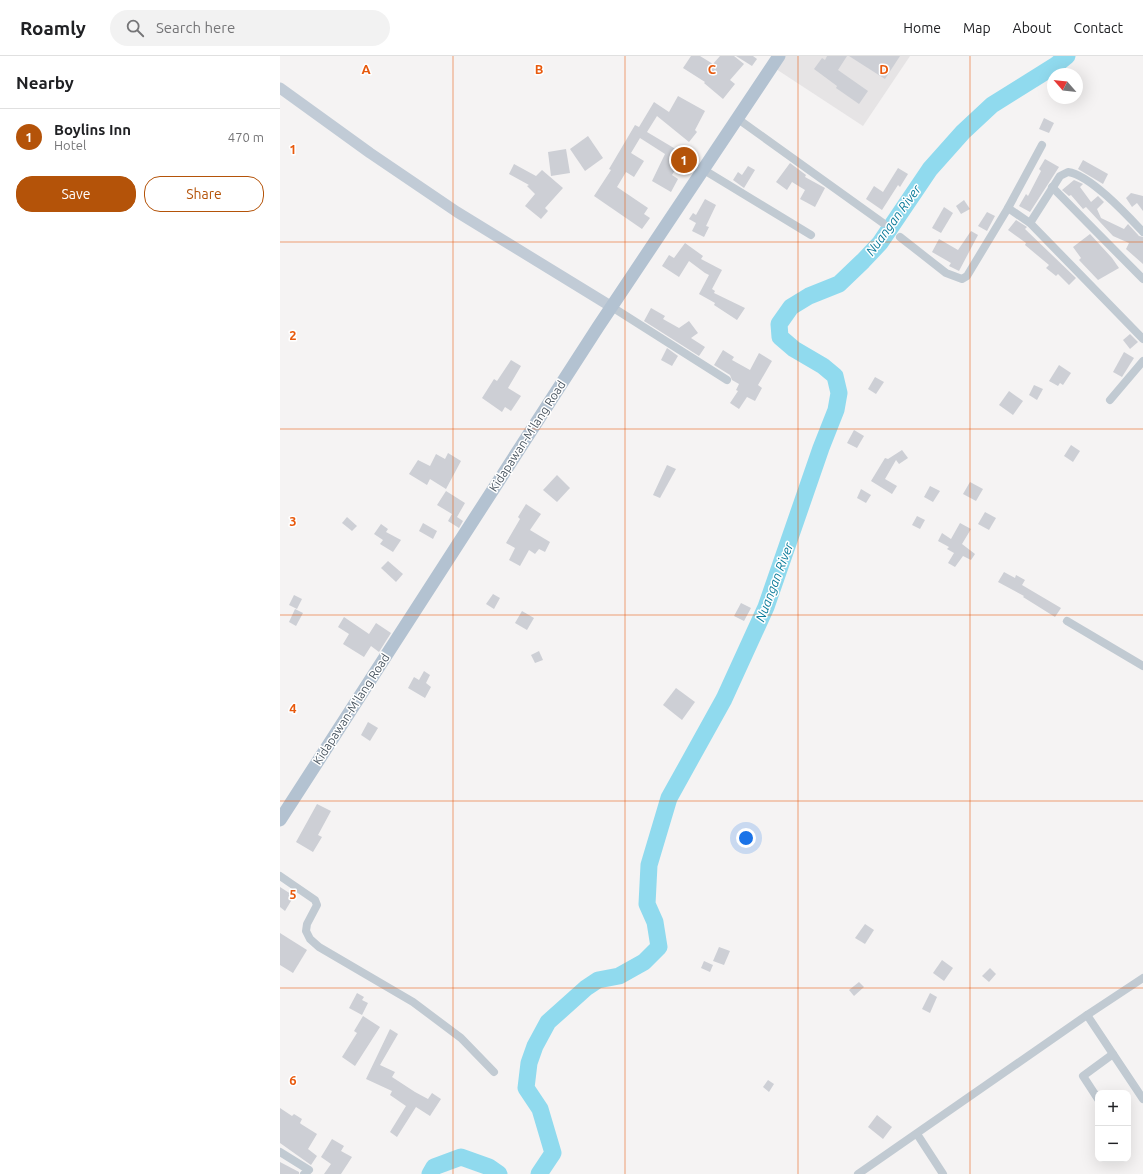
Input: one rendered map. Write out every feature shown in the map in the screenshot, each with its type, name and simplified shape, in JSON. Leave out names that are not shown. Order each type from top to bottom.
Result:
[{"type":"main road","name":"Kidapawan-M'lang Road","points":[[280,820],[612,307],[738,119],[778,56]]},
{"type":"street","points":[[280,88],[364,149],[457,212],[612,307],[726,380]]},
{"type":"street","points":[[738,119],[883,223]]},
{"type":"street","points":[[900,237],[946,273],[962,279],[972,270],[1042,145]]},
{"type":"street","points":[[704,170],[811,235]]},
{"type":"street","points":[[1030,224],[1060,176],[1068,172],[1077,174],[1104,195],[1143,232]]},
{"type":"street","points":[[1052,187],[1143,280]]},
{"type":"street","points":[[1008,208],[1030,224],[1143,339]]},
{"type":"street","points":[[1110,400],[1143,361]]},
{"type":"street","points":[[1067,621],[1143,666]]},
{"type":"street","points":[[280,876],[315,900],[318,905],[307,924],[306,932],[310,939],[319,947],[413,1002],[461,1038],[494,1072]]},
{"type":"street","points":[[858,1174],[1087,1015],[1143,978]]},
{"type":"street","points":[[1087,1015],[1143,1099]]},
{"type":"street","points":[[1095,1094],[1083,1076],[1113,1054]]},
{"type":"street","points":[[917,1134],[943,1174]]},
{"type":"street","points":[[280,1152],[309,1170],[304,1174]]},
{"type":"shaded area","points":[[785,56],[910,56],[863,126],[776,69]]},
{"type":"building","points":[[691,56],[700,56],[713,64],[720,56],[734,56],[744,64],[730,80],[735,84],[723,99],[704,83],[705,82],[683,68]]},
{"type":"building","points":[[736,56],[753,56],[757,59],[752,66]]},
{"type":"building","points":[[827,56],[847,56],[838,70],[868,91],[859,104],[836,88],[837,86],[814,69],[822,58],[825,60]]},
{"type":"building","points":[[849,56],[900,56],[885,79]]},
{"type":"building","points":[[678,96],[705,111],[695,130],[697,132],[689,142],[657,116],[647,132],[694,160],[689,167],[680,162],[672,175],[678,179],[671,192],[652,181],[665,154],[640,138],[631,153],[644,161],[634,177],[626,172],[617,187],[648,208],[644,214],[650,218],[642,229],[594,196],[611,170],[609,169],[635,125],[639,127],[654,102],[669,112]]},
{"type":"building","points":[[1044,118],[1054,123],[1049,133],[1039,129]]},
{"type":"building","points":[[588,136],[603,158],[585,171],[570,149]]},
{"type":"building","points":[[566,149],[570,173],[551,176],[548,152]]},
{"type":"building","points":[[1045,159],[1059,167],[1030,212],[1019,206],[1026,194],[1028,196],[1041,171],[1039,169]]},
{"type":"building","points":[[1083,160],[1108,174],[1103,184],[1078,169]]},
{"type":"building","points":[[790,163],[806,175],[805,177],[825,188],[815,207],[800,199],[805,190],[792,182],[787,190],[776,182]]},
{"type":"building","points":[[514,164],[536,176],[542,170],[563,188],[545,208],[548,211],[541,219],[525,206],[535,194],[527,186],[529,185],[509,174]]},
{"type":"building","points":[[748,166],[755,170],[744,188],[733,180],[738,172],[742,175]]},
{"type":"building","points":[[898,168],[908,174],[900,187],[898,185],[882,210],[866,199],[874,186],[883,192]]},
{"type":"building","points":[[1074,180],[1083,184],[1080,187],[1091,202],[1098,196],[1104,202],[1097,209],[1101,218],[1124,229],[1128,224],[1139,236],[1143,237],[1143,264],[1126,249],[1129,243],[1113,236],[1086,207],[1083,209],[1071,195],[1069,196],[1062,190]]},
{"type":"building","points":[[1131,193],[1143,196],[1143,211],[1137,203],[1132,207],[1126,198]]},
{"type":"building","points":[[705,199],[716,205],[706,226],[709,227],[704,237],[692,231],[696,223],[689,219],[693,213],[696,215]]},
{"type":"building","points":[[964,200],[970,209],[961,214],[956,206]]},
{"type":"building","points":[[944,207],[953,213],[941,233],[932,228]]},
{"type":"building","points":[[987,212],[995,216],[987,231],[978,226]]},
{"type":"building","points":[[1016,220],[1027,227],[1025,229],[1076,278],[1069,285],[1058,274],[1056,276],[1046,268],[1049,265],[1025,245],[1026,243],[1008,230]]},
{"type":"building","points":[[971,231],[978,235],[959,271],[949,266],[951,263],[932,252],[939,239],[958,250]]},
{"type":"building","points":[[1090,234],[1119,268],[1098,280],[1079,260],[1081,258],[1073,247]]},
{"type":"building","points":[[685,243],[703,256],[701,259],[722,270],[712,289],[715,291],[714,293],[745,308],[737,320],[714,305],[715,303],[699,294],[709,275],[689,261],[679,277],[662,266],[669,255],[674,258]]},
{"type":"building","points":[[651,308],[665,316],[663,319],[679,328],[689,321],[698,333],[691,338],[705,347],[699,356],[644,321]]},
{"type":"building","points":[[1130,334],[1138,342],[1130,349],[1123,340]]},
{"type":"building","points":[[667,348],[678,356],[672,366],[661,360]]},
{"type":"building","points":[[723,350],[734,357],[732,360],[750,370],[759,353],[772,361],[758,385],[762,388],[755,401],[747,397],[739,409],[730,403],[738,391],[736,390],[739,384],[732,380],[730,375],[714,365]]},
{"type":"building","points":[[1124,352],[1134,358],[1122,377],[1113,372]]},
{"type":"building","points":[[511,360],[521,366],[508,388],[521,396],[511,411],[505,407],[502,412],[482,398],[494,379],[497,381]]},
{"type":"building","points":[[1059,365],[1071,373],[1063,385],[1060,383],[1058,386],[1049,381]]},
{"type":"building","points":[[875,377],[884,382],[876,394],[868,389]]},
{"type":"building","points":[[1034,385],[1043,389],[1037,400],[1029,395]]},
{"type":"building","points":[[1009,391],[1023,401],[1013,415],[999,405]]},
{"type":"building","points":[[854,430],[864,436],[857,448],[847,443]]},
{"type":"building","points":[[1071,445],[1080,451],[1073,462],[1064,456]]},
{"type":"building","points":[[902,450],[908,458],[899,464],[896,460],[885,479],[897,486],[892,494],[871,481],[885,458],[888,459]]},
{"type":"building","points":[[448,453],[461,461],[446,489],[430,479],[427,485],[409,474],[418,460],[430,466],[436,454],[445,459]]},
{"type":"building","points":[[667,465],[676,469],[660,498],[653,495]]},
{"type":"building","points":[[557,475],[570,488],[557,502],[543,490]]},
{"type":"building","points":[[970,482],[983,489],[976,501],[963,494]]},
{"type":"building","points":[[930,486],[940,491],[933,502],[924,497]]},
{"type":"building","points":[[861,489],[871,495],[866,503],[857,498]]},
{"type":"building","points":[[446,491],[465,503],[457,517],[463,521],[459,528],[448,521],[452,514],[437,505]]},
{"type":"building","points":[[526,504],[541,514],[530,530],[550,542],[545,552],[539,549],[535,554],[529,550],[520,566],[509,560],[515,548],[506,543],[520,519],[518,517]]},
{"type":"building","points":[[985,512],[996,518],[989,530],[978,524]]},
{"type":"building","points":[[917,516],[925,520],[920,529],[912,525]]},
{"type":"building","points":[[347,517],[357,526],[352,531],[342,523]]},
{"type":"building","points":[[423,523],[437,531],[433,539],[419,531]]},
{"type":"building","points":[[960,523],[971,529],[962,544],[975,554],[971,560],[963,556],[955,567],[948,563],[954,553],[947,549],[949,547],[938,541],[942,533],[951,539]]},
{"type":"building","points":[[381,524],[388,529],[386,532],[401,540],[393,552],[380,544],[383,540],[374,534]]},
{"type":"building","points":[[388,561],[403,574],[396,582],[381,568]]},
{"type":"building","points":[[1004,572],[1015,578],[1016,575],[1025,580],[1022,585],[1061,608],[1055,617],[1023,597],[1024,596],[998,582]]},
{"type":"building","points":[[493,594],[500,598],[494,609],[486,604]]},
{"type":"building","points":[[294,595],[302,599],[297,609],[289,605]]},
{"type":"building","points":[[741,603],[751,608],[744,621],[734,616]]},
{"type":"building","points":[[295,609],[303,613],[296,626],[289,622]]},
{"type":"building","points":[[522,611],[534,618],[527,630],[515,623]]},
{"type":"building","points":[[344,617],[369,634],[376,623],[391,633],[379,652],[371,646],[364,657],[343,644],[349,634],[338,627]]},
{"type":"building","points":[[539,651],[543,660],[535,663],[531,655]]},
{"type":"building","points":[[424,671],[430,675],[426,683],[431,687],[425,698],[408,688],[414,677],[419,680]]},
{"type":"building","points":[[676,688],[695,702],[682,720],[663,705]]},
{"type":"building","points":[[368,722],[378,728],[370,741],[361,735]]},
{"type":"building","points":[[317,804],[331,811],[318,835],[322,837],[313,852],[296,842]]},
{"type":"building","points":[[280,887],[294,896],[285,911],[280,907]]},
{"type":"building","points":[[865,924],[874,930],[865,944],[855,938]]},
{"type":"building","points":[[280,933],[307,950],[293,973],[280,965]]},
{"type":"building","points":[[719,947],[730,951],[724,965],[713,961]]},
{"type":"building","points":[[942,960],[953,968],[944,981],[933,973]]},
{"type":"building","points":[[704,961],[713,965],[710,972],[701,968]]},
{"type":"building","points":[[990,968],[996,974],[989,982],[982,976]]},
{"type":"building","points":[[859,982],[864,987],[854,996],[849,990]]},
{"type":"building","points":[[357,993],[364,997],[362,1000],[368,1003],[362,1015],[349,1008]]},
{"type":"building","points":[[930,993],[937,997],[930,1013],[922,1009]]},
{"type":"building","points":[[363,1016],[380,1027],[355,1066],[342,1057],[357,1033],[354,1031]]},
{"type":"building","points":[[390,1029],[398,1034],[380,1065],[395,1072],[392,1077],[415,1092],[428,1099],[432,1093],[441,1099],[430,1116],[416,1107],[397,1137],[390,1132],[406,1106],[390,1095],[392,1091],[366,1079]]},
{"type":"building","points":[[768,1080],[774,1084],[769,1092],[763,1087]]},
{"type":"building","points":[[280,1108],[292,1116],[294,1114],[302,1119],[301,1124],[317,1134],[308,1149],[317,1156],[311,1165],[280,1143]]},
{"type":"building","points":[[877,1115],[892,1127],[883,1139],[868,1127]]},
{"type":"building","points":[[332,1139],[344,1146],[341,1151],[352,1157],[341,1174],[324,1174],[331,1164],[321,1157]]},
{"type":"building","points":[[280,1162],[299,1172],[299,1174],[280,1174]]},
{"type":"waterway","name":"Nuangan River","points":[[539,1174],[553,1153],[540,1109],[526,1088],[529,1063],[535,1046],[548,1022],[586,988],[598,980],[619,976],[644,962],[659,947],[655,922],[647,904],[649,865],[669,798],[724,699],[766,607],[821,448],[836,410],[839,393],[835,376],[823,366],[794,349],[780,337],[779,324],[791,307],[809,296],[839,284],[863,261],[880,243],[930,169],[963,132],[992,105],[1056,65],[1067,56]]},
{"type":"waterway","name":"Nuangan River","points":[[430,1174],[434,1167],[461,1157],[489,1167],[499,1174]]},
{"type":"place","name":"Boylins Inn","points":[[684,160]]}]
